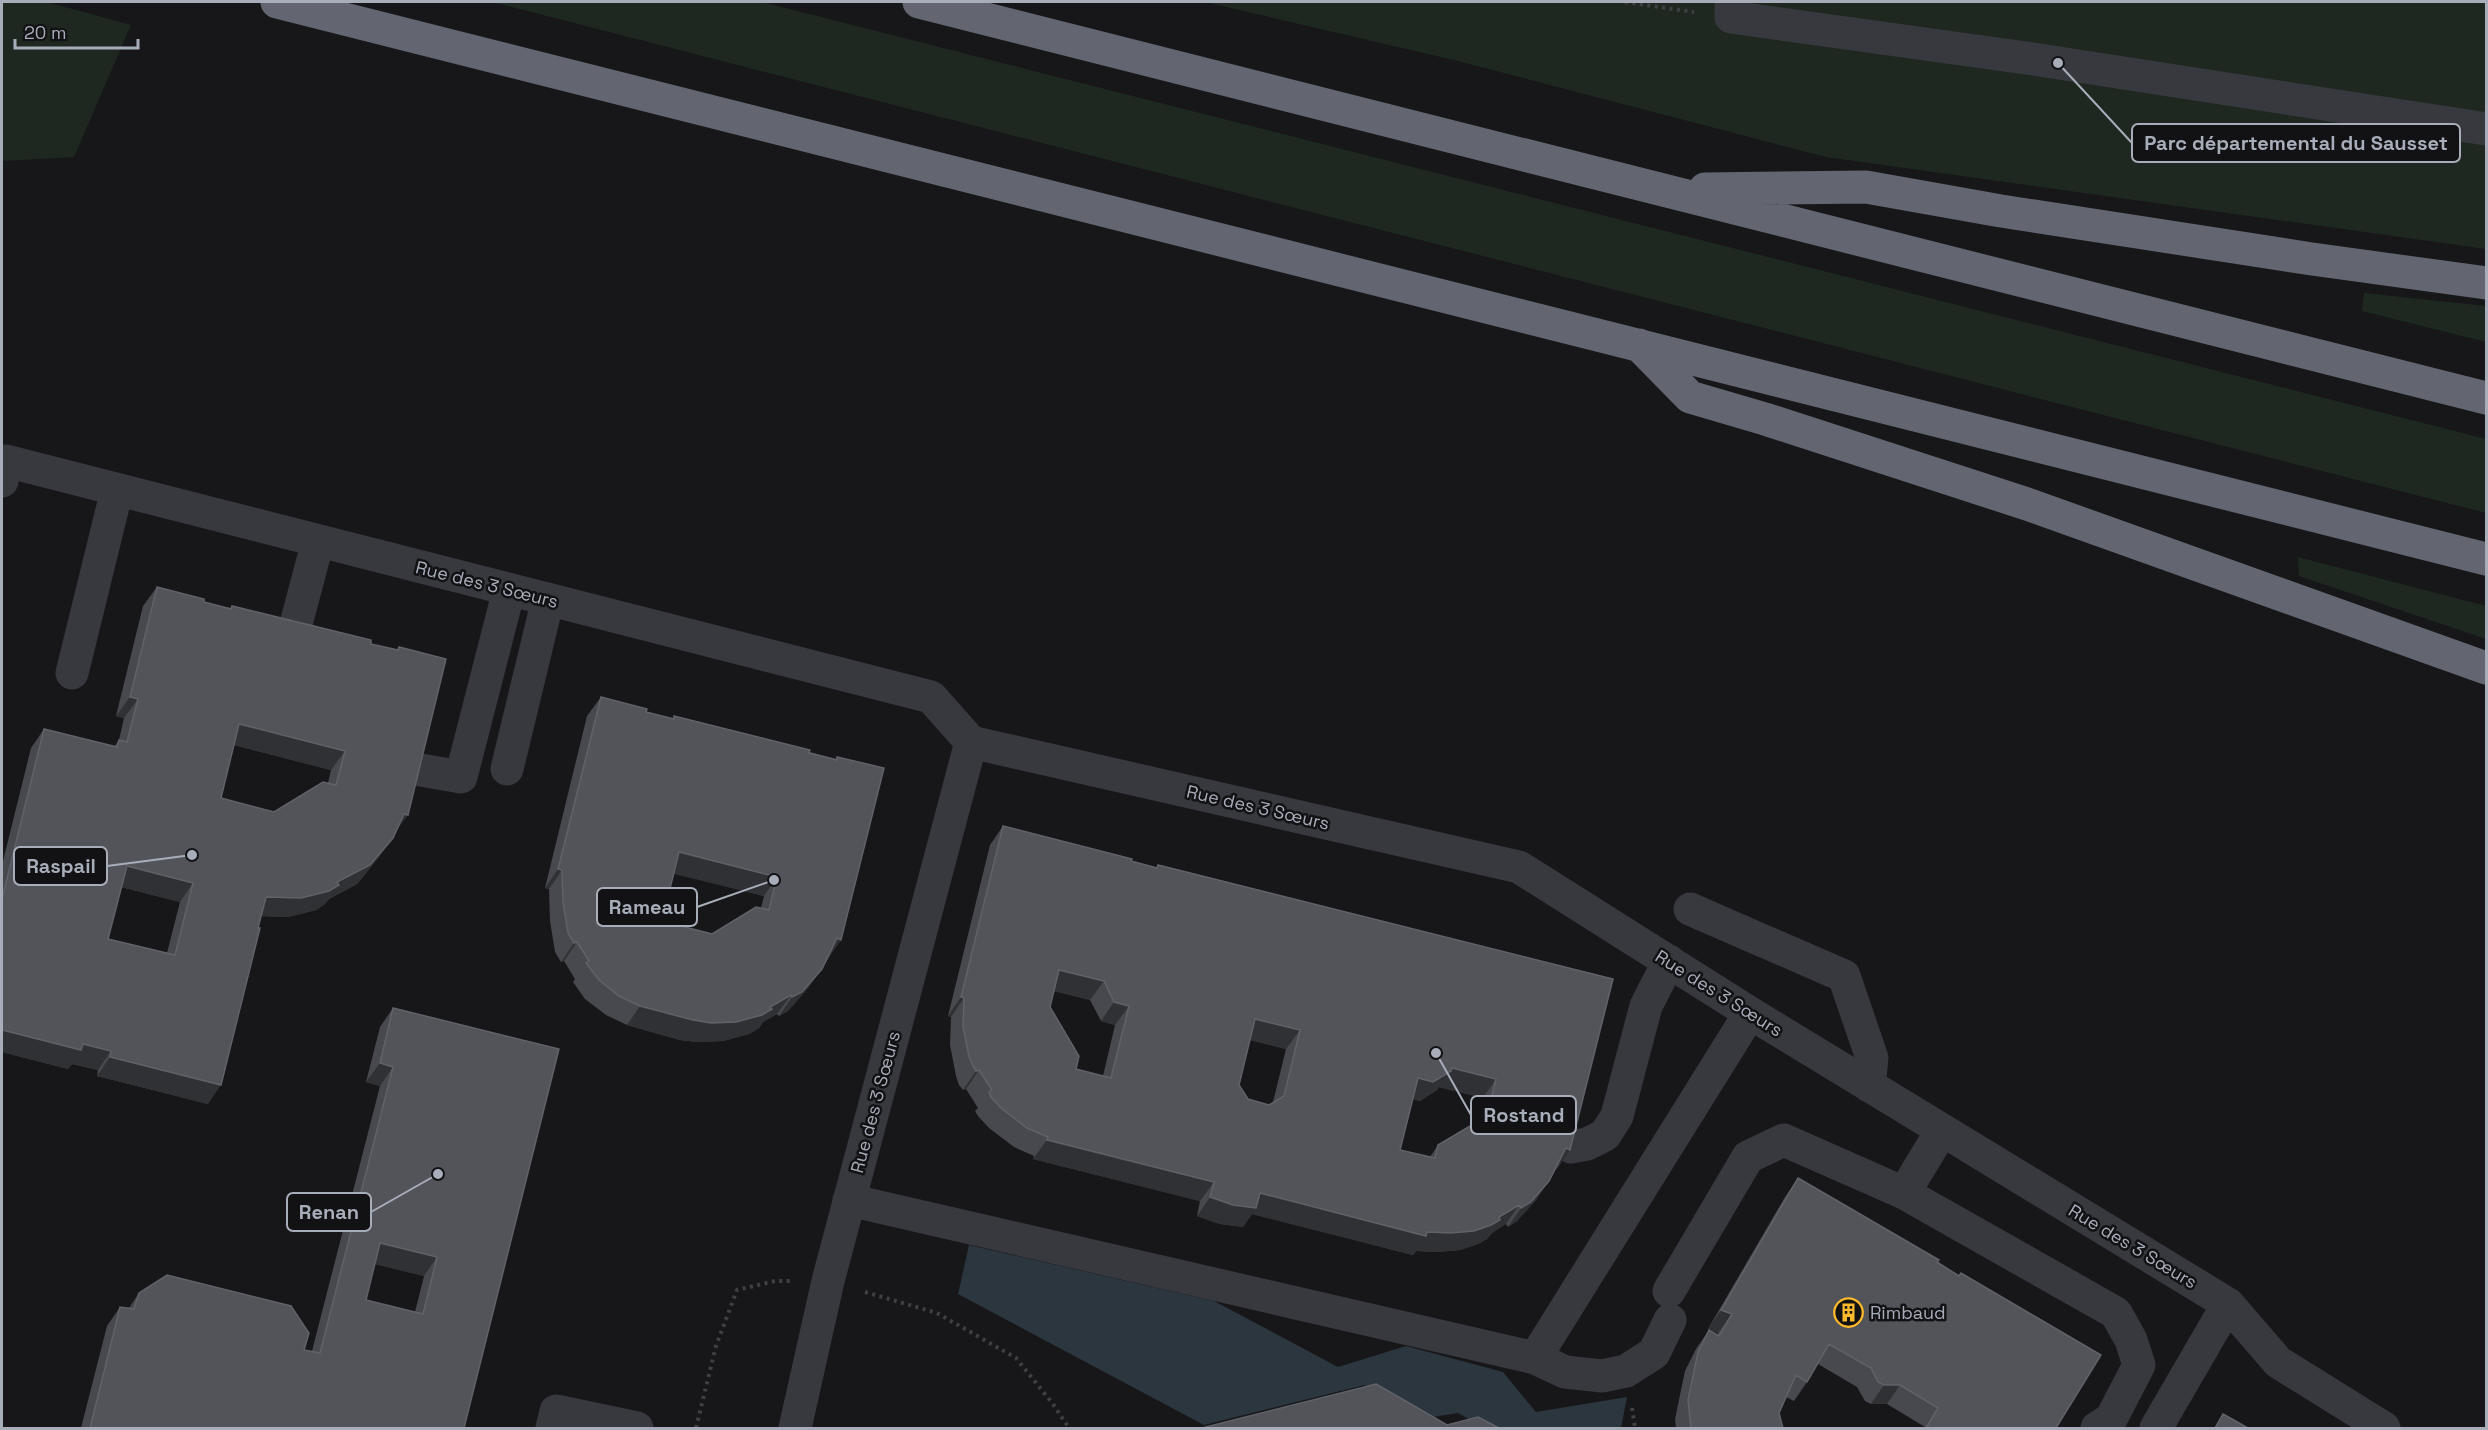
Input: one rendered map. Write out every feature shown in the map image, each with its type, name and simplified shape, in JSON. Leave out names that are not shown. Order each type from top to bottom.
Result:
[{"type":"highway","points":[[277,2],[2487,559]]},
{"type":"highway","points":[[919,2],[2487,399]]},
{"type":"highway","points":[[1662,190],[1866,187],[2001,211],[2312,259],[2487,283]]},
{"type":"highway","points":[[1638,345],[1690,397],[2027,504],[2487,668]]},
{"type":"street","points":[[1731,9],[2487,129]]},
{"type":"street","name":"Rue des 3 Sœurs","points":[[2,482],[6,461],[931,697],[971,741],[1519,867],[1750,1013],[2229,1304],[2278,1362],[2384,1428]]},
{"type":"street","points":[[72,673],[117,490]]},
{"type":"street","points":[[296,624],[318,541]]},
{"type":"street","points":[[421,770],[461,777],[509,590]]},
{"type":"street","points":[[507,769],[548,599]]},
{"type":"street","name":"Rue des 3 Sœurs","points":[[795,1428],[828,1281],[971,741]]},
{"type":"street","points":[[1690,909],[1844,976],[1872,1058],[1869,1086]]},
{"type":"street","points":[[1571,1147],[1587,1144],[1605,1136],[1617,1116],[1646,1006],[1669,961]]},
{"type":"street","points":[[1535,1358],[1750,1013]]},
{"type":"street","points":[[1904,1193],[1942,1130]]},
{"type":"street","points":[[849,1200],[1535,1358],[1565,1372],[1602,1376],[1626,1371],[1654,1353],[1670,1305],[1748,1157],[1784,1140],[1904,1193],[2116,1313],[2131,1340],[2139,1365],[2111,1419],[2097,1428]]},
{"type":"street","points":[[2156,1428],[2229,1304]]},
{"type":"street","points":[[552,1428],[556,1411],[637,1428]]},
{"type":"path","points":[[1624,2],[1731,9]]},
{"type":"path","points":[[696,1428],[716,1346],[738,1290],[775,1281],[828,1281],[937,1313],[1016,1358],[1069,1428]]},
{"type":"shaded area","points":[[2,2],[47,2],[131,25],[74,157],[2,161]]},
{"type":"shaded area","points":[[492,2],[762,2],[2486,439],[2486,513]]},
{"type":"shaded area","points":[[1205,2],[2486,2],[2486,249],[1826,157],[1458,61]]},
{"type":"shaded area","points":[[2364,293],[2486,306],[2486,342],[2362,311]]},
{"type":"shaded area","points":[[2298,557],[2486,606],[2486,639],[2299,576]]},
{"type":"shaded area","points":[[969,1245],[1214,1301],[1338,1367],[1406,1346],[1503,1372],[1536,1412],[1627,1397],[1621,1428],[1485,1428],[1458,1413],[1420,1419],[1365,1385],[1204,1425],[958,1294]]},
{"type":"building","points":[[157,587],[204,599],[204,602],[231,609],[232,606],[371,640],[371,644],[398,650],[399,647],[446,659],[408,815],[404,814],[393,838],[370,865],[337,882],[339,885],[329,891],[301,898],[266,897],[221,1085],[110,1057],[111,1051],[83,1044],[81,1050],[2,1030],[2,899],[44,729],[117,747],[119,740],[127,742],[138,699],[130,697]],"holes":[[[239,724],[345,751],[336,785],[323,782],[274,812],[221,798]],[[127,866],[193,883],[175,955],[108,939]]]},
{"type":"building","points":[[601,697],[647,709],[646,712],[674,719],[674,716],[810,750],[809,753],[884,768],[841,940],[837,938],[822,969],[802,992],[792,997],[791,995],[770,1007],[772,1009],[762,1015],[736,1022],[711,1023],[640,1006],[619,996],[599,980],[586,963],[589,961],[577,942],[574,943],[568,933],[563,902],[562,870],[558,869]],"holes":[[[679,852],[777,877],[769,910],[756,907],[712,934],[662,921]]]},
{"type":"building","points":[[1003,826],[1132,859],[1131,861],[1157,868],[1158,865],[1613,979],[1570,1150],[1566,1148],[1549,1181],[1531,1202],[1521,1208],[1519,1205],[1499,1217],[1500,1220],[1491,1225],[1474,1231],[1427,1232],[1426,1236],[1260,1193],[1256,1208],[1233,1205],[1210,1197],[1214,1182],[1047,1140],[1048,1137],[1027,1128],[1002,1109],[991,1097],[989,1092],[992,1090],[979,1070],[976,1071],[969,1057],[963,1026],[964,998],[961,997]],"holes":[[[1059,970],[1104,981],[1114,1002],[1129,1006],[1111,1078],[1076,1069],[1079,1056],[1050,1007]],[[1255,1019],[1300,1030],[1284,1096],[1269,1105],[1248,1099],[1239,1085]],[[1452,1068],[1496,1079],[1487,1116],[1438,1145],[1435,1158],[1400,1150],[1418,1078],[1433,1082],[1451,1071]]]},
{"type":"building","points":[[393,1008],[559,1049],[464,1428],[90,1428],[120,1307],[134,1309],[139,1293],[167,1275],[291,1306],[309,1333],[304,1350],[320,1353],[393,1067],[380,1063]],"holes":[[[380,1243],[437,1257],[423,1314],[366,1300]]]},
{"type":"building","name":"Rimbaud","points":[[1798,1178],[1939,1260],[1937,1262],[1959,1276],[1961,1273],[2101,1355],[2056,1428],[1926,1428],[1938,1408],[1900,1385],[1884,1385],[1878,1382],[1871,1368],[1829,1344],[1807,1382],[1796,1375],[1779,1413],[1783,1428],[1691,1428],[1688,1400],[1698,1352],[1709,1330],[1719,1336],[1732,1314],[1721,1310]]},
{"type":"building","points":[[1376,1384],[1447,1425],[1478,1417],[1499,1428],[1202,1428]]},
{"type":"building","points":[[2223,1414],[2248,1428],[2215,1428]]},
{"type":"place","name":"Parc départemental du Sausset","points":[[2058,63]]},
{"type":"place","name":"Raspail","points":[[192,855]]},
{"type":"place","name":"Rameau","points":[[774,880]]},
{"type":"place","name":"Rostand","points":[[1436,1053]]},
{"type":"place","name":"Renan","points":[[438,1174]]},
{"type":"place","name":"Rimbaud","points":[[1849,1312]]}]
